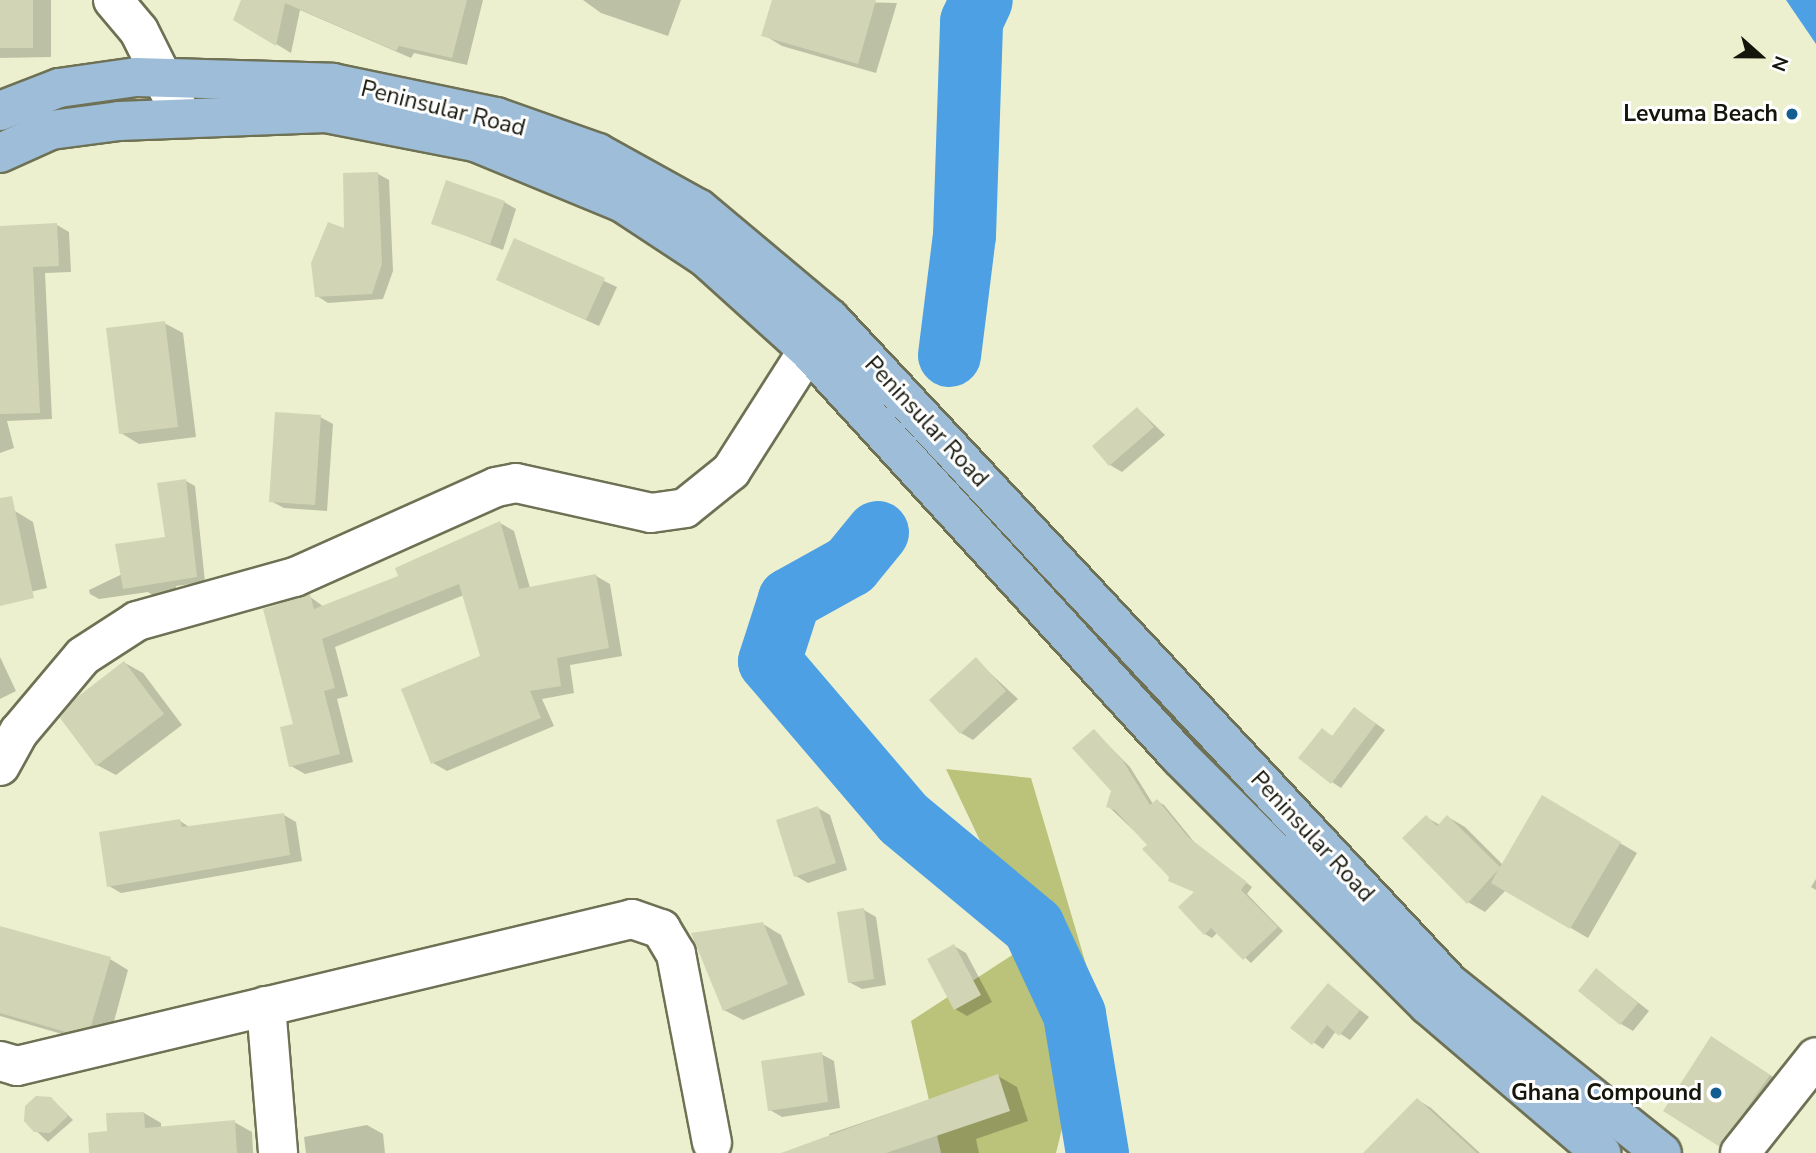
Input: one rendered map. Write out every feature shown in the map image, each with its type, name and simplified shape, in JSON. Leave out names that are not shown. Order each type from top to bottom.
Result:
[{"type":"main road","name":"Peninsular Road","points":[[0,111],[59,88],[164,77],[333,83],[496,117],[598,153],[699,209],[830,319],[1450,984],[1662,1153]]},
{"type":"main road","name":"Peninsular Road","points":[[0,153],[51,131],[181,115],[326,113],[475,142],[623,202],[705,257],[808,350],[1180,757],[1428,1004],[1601,1153]]},
{"type":"street","points":[[113,0],[139,32],[181,115]]},
{"type":"street","points":[[0,766],[19,732],[83,656],[137,621],[295,577],[496,487],[516,483],[652,513],[685,508],[731,471],[808,350]]},
{"type":"street","points":[[0,1061],[17,1066],[632,919],[661,929],[676,954],[712,1143]]},
{"type":"street","points":[[266,1006],[278,1153]]},
{"type":"street","points":[[1740,1153],[1816,1057]]},
{"type":"green space","points":[[946,769],[1031,778],[1095,995],[1056,1153],[941,1153],[911,1021],[1029,944]]},
{"type":"water","points":[[1786,0],[1816,0],[1816,44]]},
{"type":"building","points":[[0,0],[33,0],[33,48],[0,48]]},
{"type":"building","points":[[241,0],[467,0],[452,58],[399,46],[396,51],[285,3],[276,46],[233,20]]},
{"type":"building","points":[[772,0],[876,0],[858,64],[761,36]]},
{"type":"building","points":[[378,172],[382,264],[372,294],[315,297],[311,263],[328,222],[344,228],[343,173]]},
{"type":"building","points":[[446,180],[505,201],[490,244],[431,224]]},
{"type":"building","points":[[57,223],[59,266],[33,267],[40,413],[0,414],[0,226]]},
{"type":"building","points":[[514,238],[605,278],[586,320],[496,280]]},
{"type":"building","points":[[165,321],[178,427],[119,434],[106,328]]},
{"type":"building","points":[[1137,407],[1154,427],[1109,466],[1092,446]]},
{"type":"building","points":[[275,412],[321,415],[315,505],[269,502]]},
{"type":"building","points":[[186,479],[197,577],[123,589],[115,544],[165,537],[157,483]]},
{"type":"building","points":[[12,496],[34,598],[0,606],[0,498]]},
{"type":"building","points":[[500,521],[519,589],[596,574],[609,648],[557,658],[561,686],[530,691],[541,718],[431,764],[401,689],[480,656],[459,584],[322,639],[335,688],[324,691],[340,754],[289,767],[280,727],[293,724],[263,609],[310,594],[314,609],[398,576],[395,568]]},
{"type":"building","points":[[976,657],[1006,691],[960,734],[929,700]]},
{"type":"building","points":[[124,661],[164,714],[96,766],[60,718],[76,698]]},
{"type":"building","points":[[1354,707],[1376,724],[1331,784],[1298,758],[1322,728],[1332,736]]},
{"type":"building","points":[[1094,729],[1123,761],[1150,805],[1157,799],[1188,837],[1247,882],[1241,890],[1278,927],[1243,960],[1211,928],[1204,935],[1178,907],[1194,892],[1168,881],[1169,877],[1142,849],[1147,845],[1115,810],[1106,807],[1111,791],[1072,748]]},
{"type":"building","points":[[1542,795],[1621,842],[1570,929],[1491,883],[1498,870],[1467,904],[1402,838],[1426,815],[1437,826],[1447,815],[1500,867]]},
{"type":"building","points":[[818,806],[836,863],[794,877],[776,820]]},
{"type":"building","points":[[284,813],[290,855],[107,887],[99,832],[180,819],[182,827]]},
{"type":"building","points":[[864,908],[874,979],[848,983],[837,912]]},
{"type":"building","points":[[763,922],[788,984],[723,1011],[691,933]]},
{"type":"building","points":[[0,926],[111,957],[91,1026],[66,1032],[0,1013]]},
{"type":"building","points":[[954,944],[981,995],[954,1010],[927,959]]},
{"type":"building","points":[[1596,968],[1638,1003],[1620,1025],[1578,991]]},
{"type":"building","points":[[1328,983],[1360,1010],[1339,1036],[1327,1025],[1312,1045],[1290,1028]]},
{"type":"building","name":"Ghana Compound","points":[[1711,1036],[1770,1075],[1720,1147],[1663,1111]]},
{"type":"building","points":[[822,1052],[828,1102],[768,1111],[761,1061]]},
{"type":"building","points":[[998,1074],[1010,1111],[886,1153],[781,1153]]},
{"type":"building","points":[[36,1096],[51,1097],[68,1116],[50,1133],[34,1132],[24,1121],[25,1106]]},
{"type":"building","points":[[1417,1098],[1477,1153],[1363,1153]]},
{"type":"building","points":[[144,1112],[145,1128],[235,1120],[237,1153],[89,1153],[88,1133],[107,1131],[106,1113]]},
{"type":"waterway","points":[[949,355],[964,235],[971,21],[981,0]]},
{"type":"waterway","points":[[877,532],[850,565],[789,599],[769,661],[903,818],[1033,926],[1074,1014],[1097,1153]]},
{"type":"place","name":"Levuma Beach","points":[[1792,114]]},
{"type":"place","name":"Ghana Compound","points":[[1716,1093]]}]
